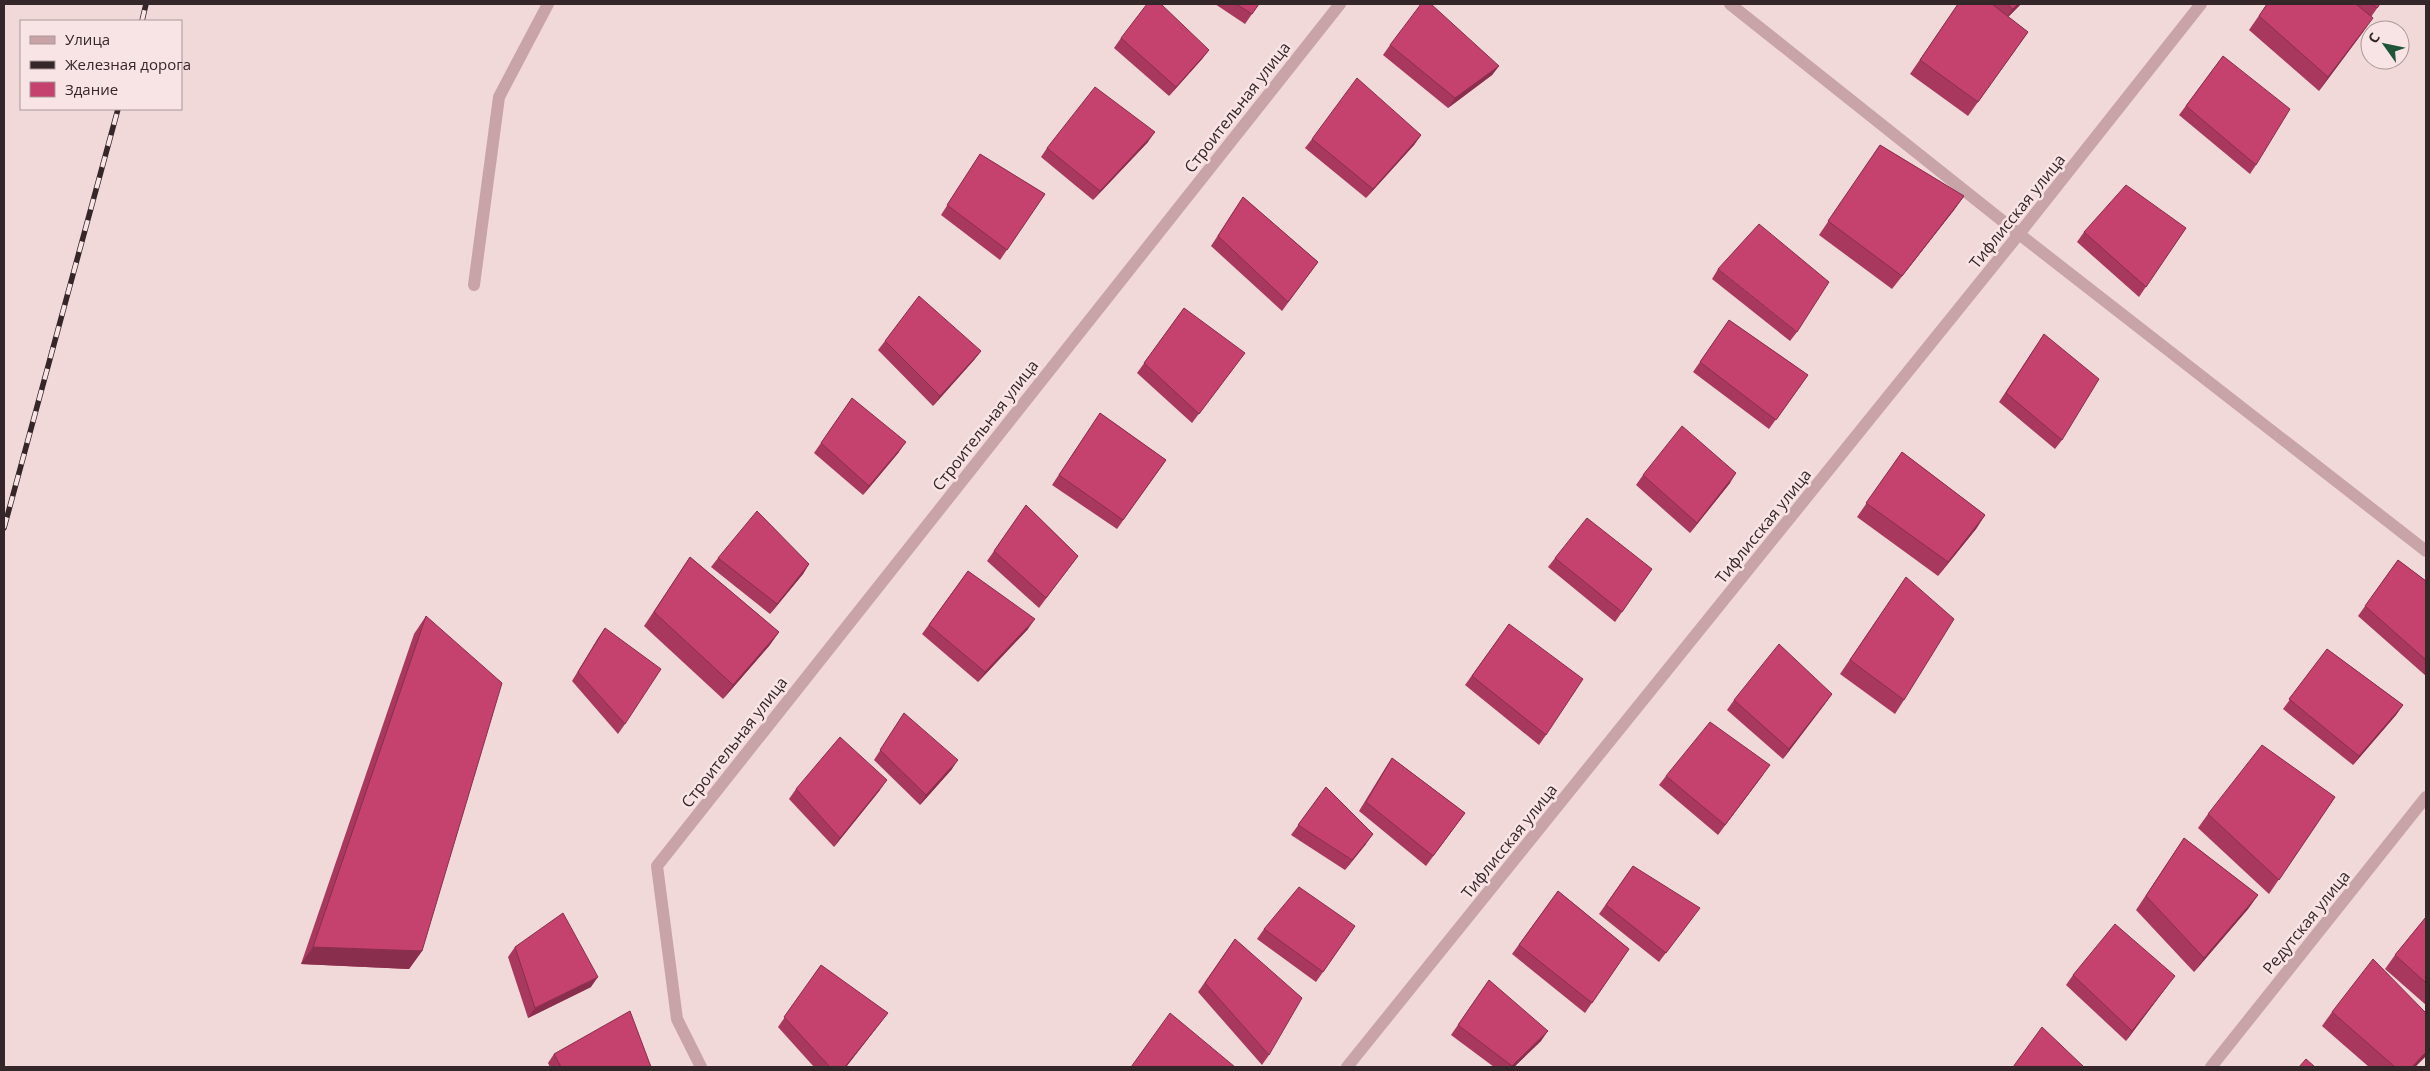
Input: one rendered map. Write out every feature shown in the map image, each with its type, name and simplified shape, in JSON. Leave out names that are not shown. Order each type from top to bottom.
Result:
[{"type":"street","points":[[474,285],[499,97],[548,4]]},
{"type":"street","name":"Строительная улица","points":[[701,1067],[677,1019],[657,866],[1340,4]]},
{"type":"street","points":[[1730,4],[2019,234],[2426,551]]},
{"type":"street","name":"Тифлисская улица","points":[[1347,1067],[2019,234],[2201,4]]},
{"type":"street","name":"Редутская улица","points":[[2211,1067],[2426,797]]},
{"type":"building","points":[[1147,4],[1161,4],[1209,50],[1176,87],[1121,38]]},
{"type":"building","points":[[1236,4],[1259,4],[1252,14]]},
{"type":"building","points":[[1421,4],[1431,4],[1499,66],[1455,98],[1390,45]]},
{"type":"building","points":[[1958,4],[1992,4],[2028,32],[1978,102],[1920,60]]},
{"type":"building","points":[[2006,4],[2018,4],[2013,9]]},
{"type":"building","points":[[2267,4],[2356,4],[2373,18],[2371,20],[2360,20],[2360,35],[2328,77],[2259,16]]},
{"type":"building","points":[[2372,4],[2380,4],[2377,8]]},
{"type":"building","points":[[2223,56],[2290,109],[2256,165],[2186,106]]},
{"type":"building","points":[[1357,78],[1421,135],[1373,189],[1312,139]]},
{"type":"building","points":[[1095,87],[1155,132],[1100,191],[1047,148]]},
{"type":"building","points":[[1880,145],[1964,196],[1902,276],[1828,221]]},
{"type":"building","points":[[980,154],[1045,194],[1007,250],[947,205]]},
{"type":"building","points":[[2126,185],[2186,228],[2146,287],[2084,232]]},
{"type":"building","points":[[1243,197],[1318,262],[1288,302],[1218,236]]},
{"type":"building","points":[[1759,224],[1829,282],[1797,332],[1718,269]]},
{"type":"building","points":[[919,296],[981,351],[940,396],[885,341]]},
{"type":"building","points":[[1184,308],[1245,353],[1199,414],[1144,363]]},
{"type":"building","points":[[1729,320],[1808,375],[1776,420],[1700,362]]},
{"type":"building","points":[[2044,334],[2099,379],[2062,440],[2006,393]]},
{"type":"building","points":[[852,398],[906,442],[869,486],[821,443]]},
{"type":"building","points":[[1100,413],[1166,460],[1123,520],[1059,475]]},
{"type":"building","points":[[1682,426],[1736,473],[1697,523],[1643,475]]},
{"type":"building","points":[[1902,452],[1985,515],[1948,562],[1866,503]]},
{"type":"building","points":[[1026,505],[1078,556],[1046,598],[994,551]]},
{"type":"building","points":[[757,511],[809,564],[777,604],[718,558]]},
{"type":"building","points":[[1587,518],[1652,569],[1622,612],[1555,558]]},
{"type":"building","points":[[690,557],[779,632],[733,685],[654,612]]},
{"type":"building","points":[[2398,560],[2426,581],[2426,660],[2365,606]]},
{"type":"building","points":[[968,571],[1035,619],[985,672],[929,625]]},
{"type":"building","points":[[1906,577],[1954,619],[1904,700],[1850,660]]},
{"type":"building","points":[[426,616],[502,683],[422,951],[313,947]]},
{"type":"building","points":[[1509,624],[1583,679],[1546,735],[1472,676]]},
{"type":"building","points":[[605,628],[661,669],[625,724],[578,672]]},
{"type":"building","points":[[1779,644],[1832,694],[1789,749],[1734,700]]},
{"type":"building","points":[[2327,649],[2403,705],[2359,756],[2289,699]]},
{"type":"building","points":[[904,713],[958,760],[926,795],[880,750]]},
{"type":"building","points":[[1710,722],[1770,765],[1725,825],[1666,776]]},
{"type":"building","points":[[840,737],[887,780],[840,838],[796,789]]},
{"type":"building","points":[[2262,745],[2335,797],[2279,880],[2208,814]]},
{"type":"building","points":[[1392,758],[1465,813],[1433,856],[1366,802]]},
{"type":"building","points":[[1326,787],[1373,834],[1352,860],[1298,825]]},
{"type":"building","points":[[2184,838],[2258,895],[2204,958],[2146,896]]},
{"type":"building","points":[[1633,866],[1700,908],[1666,953],[1606,905]]},
{"type":"building","points":[[1299,887],[1355,926],[1323,972],[1264,929]]},
{"type":"building","points":[[1558,891],[1629,949],[1592,1003],[1519,945]]},
{"type":"building","points":[[563,913],[598,977],[535,1008],[515,947]]},
{"type":"building","points":[[2426,917],[2426,983],[2395,955]]},
{"type":"building","points":[[2115,924],[2175,976],[2132,1031],[2073,975]]},
{"type":"building","points":[[1235,939],[1302,998],[1269,1055],[1205,983]]},
{"type":"building","points":[[2373,959],[2426,1013],[2426,1052],[2412,1067],[2395,1067],[2332,1012]]},
{"type":"building","points":[[821,965],[888,1013],[845,1067],[830,1067],[784,1017]]},
{"type":"building","points":[[1489,980],[1548,1031],[1512,1066],[1458,1025]]},
{"type":"building","points":[[630,1011],[651,1067],[561,1067],[554,1054]]},
{"type":"building","points":[[1170,1013],[1235,1067],[1131,1067]]},
{"type":"building","points":[[2042,1027],[2084,1067],[2013,1067]]},
{"type":"building","points":[[2306,1059],[2315,1067],[2299,1067]]},
{"type":"railway","points":[[142,20],[146,4]]},
{"type":"railway","points":[[4,528],[118,110]]}]
